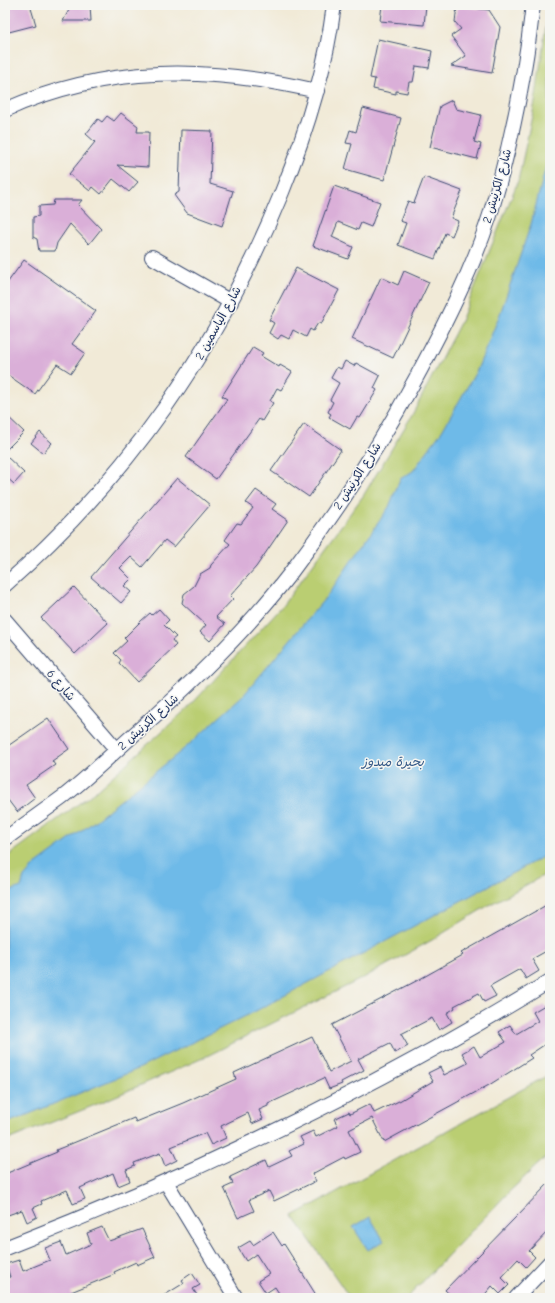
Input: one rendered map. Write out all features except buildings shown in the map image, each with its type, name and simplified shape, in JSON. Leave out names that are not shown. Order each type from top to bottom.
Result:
[{"type":"street","name":"شارع الياسمين 2","points":[[5,585],[46,549],[99,493],[148,432],[192,369],[231,302],[264,234],[293,164],[317,91],[334,5]]},
{"type":"street","name":"شارع الكرنيش 2","points":[[5,839],[62,798],[183,691],[214,660],[287,577],[348,493],[401,404],[448,315],[489,217],[505,164],[518,110],[528,55],[534,5]]},
{"type":"street","points":[[5,110],[66,88],[112,78],[160,73],[199,73],[239,76],[278,82],[317,91]]},
{"type":"street","points":[[152,257],[231,302]]},
{"type":"street","name":"شارع 6","points":[[5,620],[117,750]]},
{"type":"street","points":[[5,1248],[166,1182],[353,1092],[457,1036],[550,981]]},
{"type":"street","points":[[166,1182],[236,1298]]},
{"type":"street","points":[[516,1298],[550,1262]]},
{"type":"green space","name":"بحيرة ميدوز","points":[[549,5],[550,872],[489,905],[432,940],[365,977],[203,1058],[95,1105],[5,1141],[5,858],[96,791],[190,706],[283,605],[363,496],[411,417],[461,321],[518,181],[535,102]]},
{"type":"green space","points":[[550,1074],[550,1153],[509,1192],[407,1298],[350,1298],[293,1216]]},
{"type":"water","name":"بحيرة ميدوز","points":[[550,151],[550,853],[254,1012],[138,1069],[5,1124],[5,893],[21,887],[24,877],[35,865],[95,821],[185,748],[242,697],[327,596],[389,507],[400,479],[413,471],[442,431],[477,370],[500,314],[531,224]]},
{"type":"water","points":[[370,1217],[384,1241],[368,1250],[353,1227]]}]
